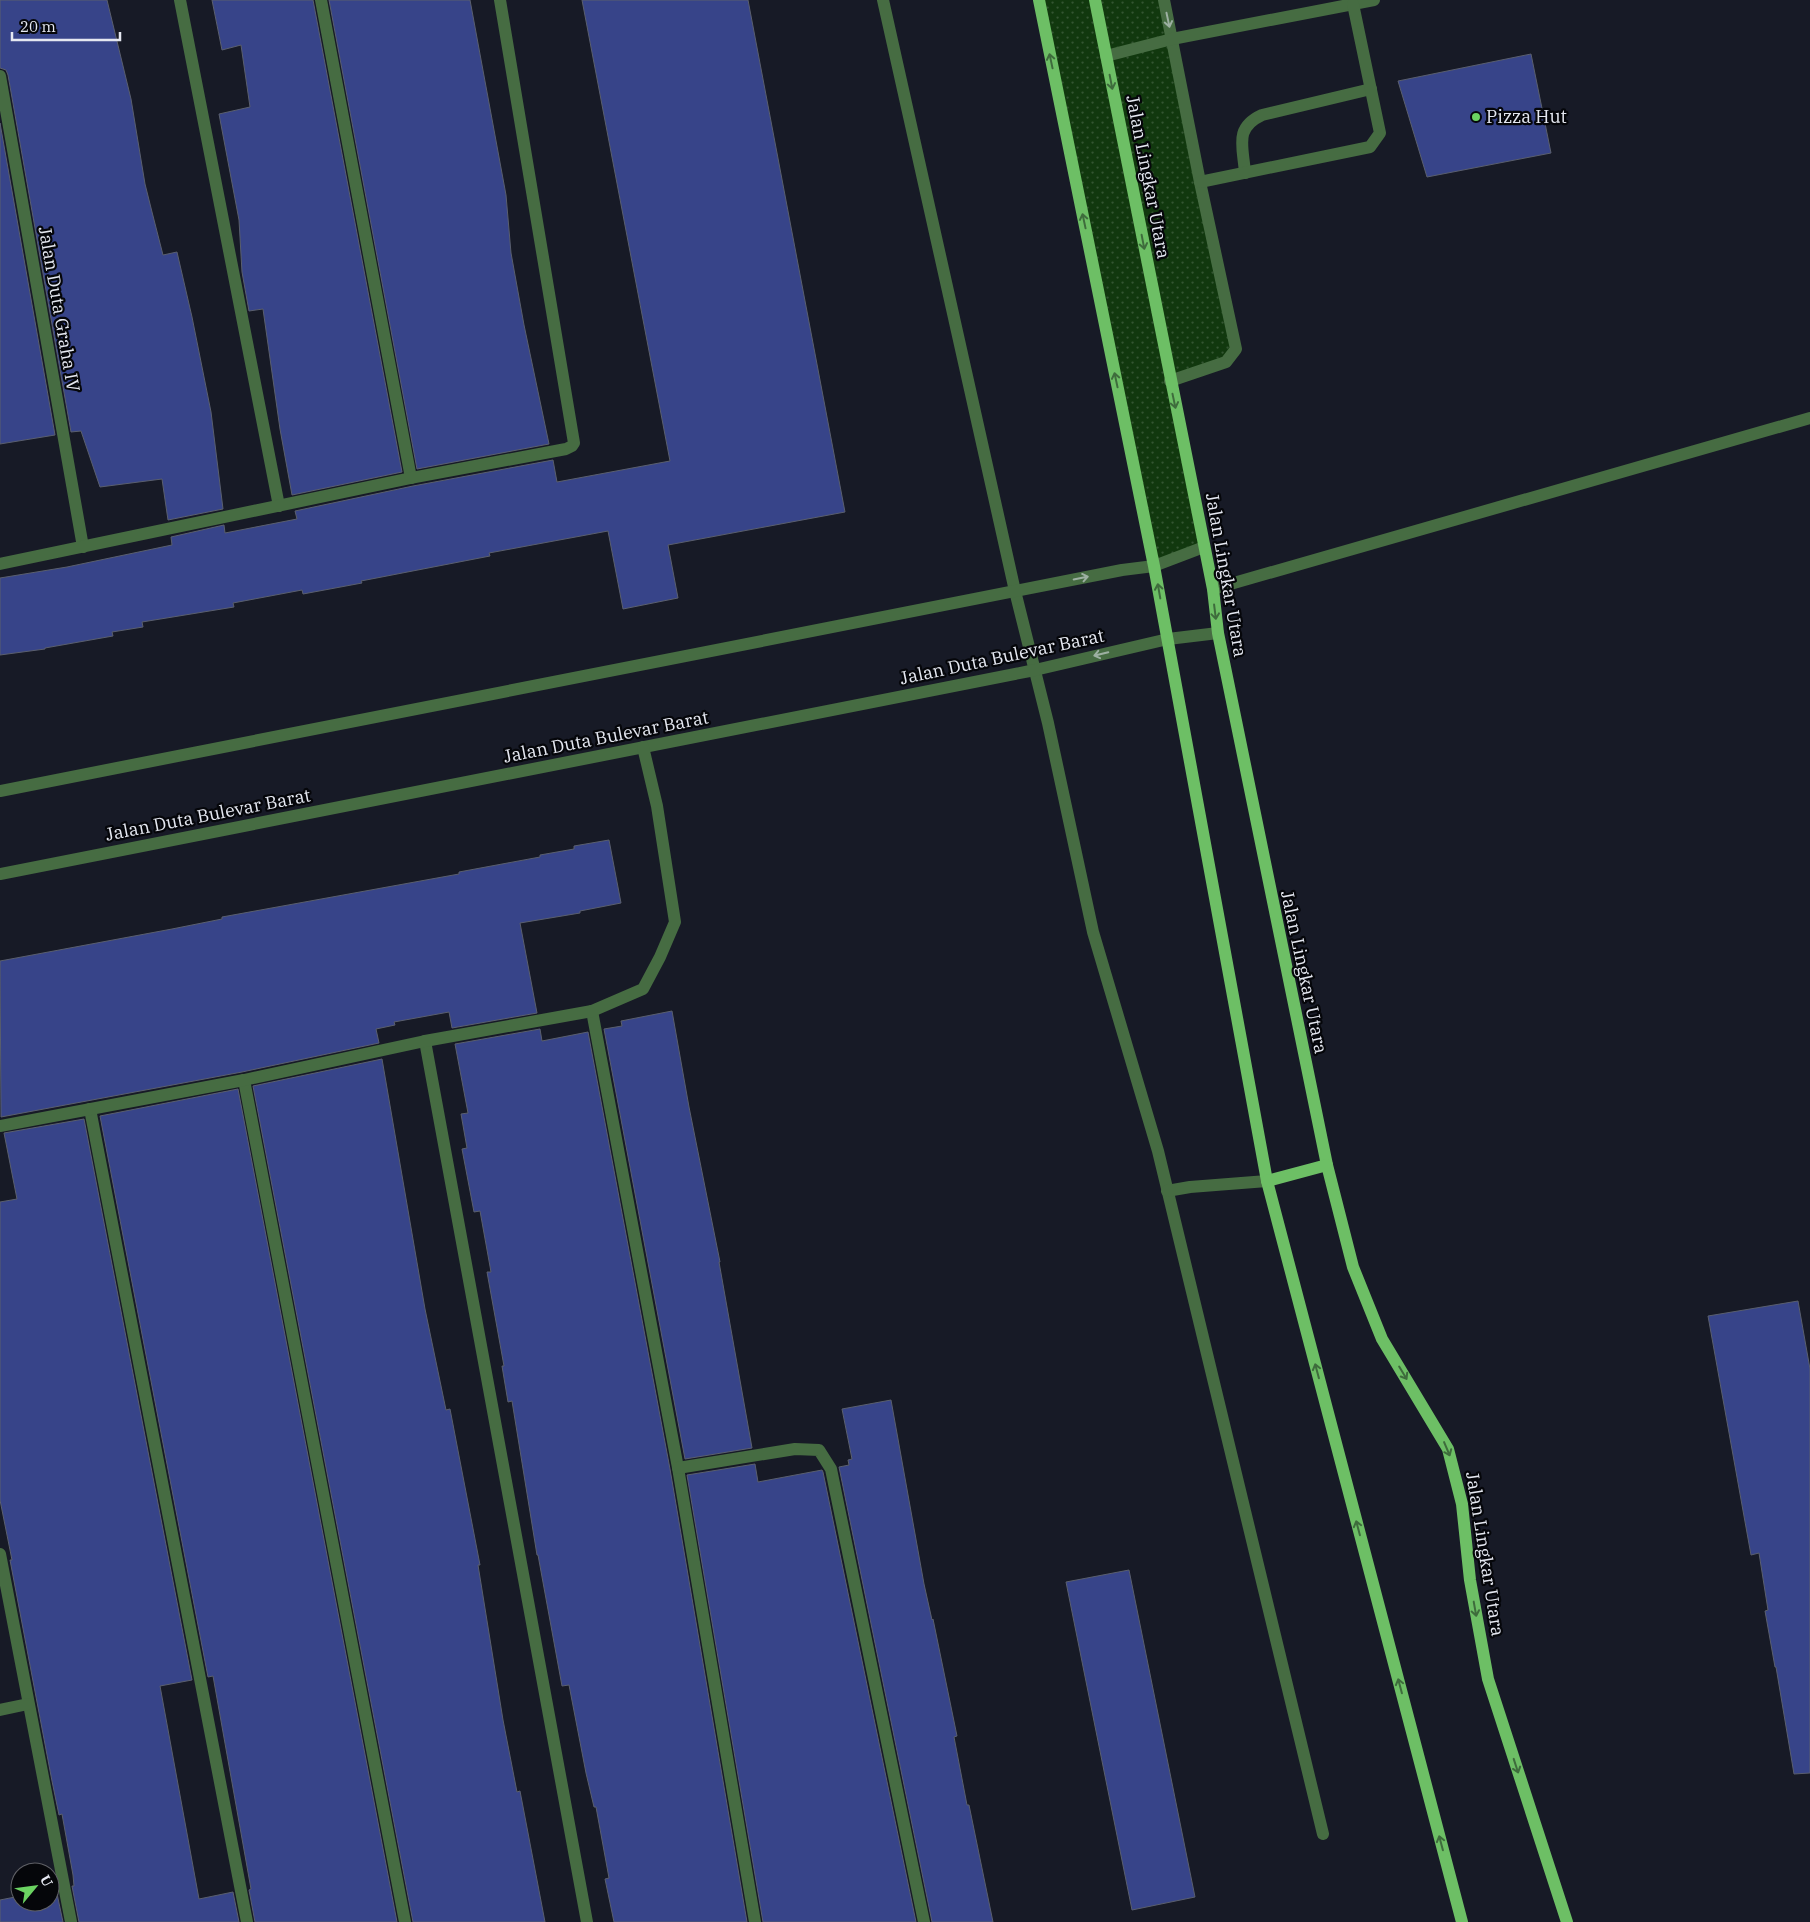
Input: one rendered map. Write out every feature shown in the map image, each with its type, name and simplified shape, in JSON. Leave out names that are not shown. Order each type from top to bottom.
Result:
[{"type":"main road","points":[[1039,0],[1168,638],[1267,1181],[1462,1922]]},
{"type":"main road","name":"Jalan Lingkar Utara","points":[[1095,0],[1204,547],[1218,633],[1326,1165],[1352,1267],[1382,1338],[1448,1449],[1462,1504],[1470,1580],[1488,1679],[1567,1922]]},
{"type":"main road","points":[[1267,1181],[1326,1165]]},
{"type":"street","points":[[180,0],[279,506]]},
{"type":"street","points":[[321,0],[411,478]]},
{"type":"street","points":[[0,564],[411,478],[566,449],[572,446],[574,443],[500,0]]},
{"type":"street","points":[[883,0],[1015,591],[1048,723],[1093,932],[1158,1151],[1323,1834]]},
{"type":"street","points":[[1164,0],[1200,182],[1236,349],[1226,362],[1170,381]]},
{"type":"street","points":[[1106,56],[1172,40],[1374,0]]},
{"type":"street","points":[[1200,182],[1370,148],[1380,133],[1353,4]]},
{"type":"street","name":"Jalan Duta Graha IV","points":[[0,76],[83,547]]},
{"type":"street","points":[[1245,172],[1242,132],[1250,120],[1262,115],[1371,89]]},
{"type":"street","points":[[1212,589],[1810,418]]},
{"type":"street","points":[[0,791],[1122,570],[1154,566],[1204,547]]},
{"type":"street","name":"Jalan Duta Bulevar Barat","points":[[0,874],[1035,670],[1168,638],[1218,633]]},
{"type":"street","points":[[0,1126],[244,1080],[425,1041],[592,1011],[643,990],[675,922],[657,806],[643,747]]},
{"type":"street","points":[[592,1011],[678,1468],[754,1922]]},
{"type":"street","points":[[425,1041],[587,1922]]},
{"type":"street","points":[[244,1080],[405,1922]]},
{"type":"street","points":[[90,1109],[247,1922]]},
{"type":"street","points":[[1167,1191],[1190,1186],[1267,1181]]},
{"type":"street","points":[[678,1468],[795,1449],[819,1450],[831,1468],[924,1922]]},
{"type":"street","points":[[0,1554],[71,1922]]},
{"type":"street","points":[[0,1710],[28,1704]]},
{"type":"green space","points":[[1040,0],[1164,0],[1236,349],[1226,362],[1170,381],[1204,547],[1154,566]]},
{"type":"building","points":[[0,0],[107,0],[131,99],[145,184],[163,255],[177,252],[192,317],[211,412],[223,509],[168,520],[162,479],[100,487],[81,431],[71,432],[8,75],[6,70],[0,68]]},
{"type":"building","points":[[212,0],[313,0],[402,472],[292,495],[280,429],[263,309],[249,311],[242,272],[239,220],[219,114],[250,107],[241,45],[222,50]]},
{"type":"building","points":[[329,0],[470,0],[506,195],[511,253],[549,444],[417,469]]},
{"type":"building","points":[[582,0],[748,0],[845,512],[668,545],[678,598],[623,609],[608,531],[489,553],[490,556],[361,581],[362,583],[303,594],[302,590],[233,603],[234,607],[142,622],[143,627],[112,632],[113,636],[45,649],[0,655],[0,578],[67,567],[172,545],[171,537],[224,525],[225,533],[297,519],[295,511],[413,486],[553,460],[557,482],[670,461]]},
{"type":"building","name":"Pizza Hut","points":[[1531,54],[1551,153],[1427,177],[1398,81]]},
{"type":"building","points":[[0,123],[55,435],[0,444]]},
{"type":"building","points":[[609,840],[621,903],[580,911],[580,913],[520,923],[537,1013],[452,1028],[449,1012],[394,1022],[395,1025],[376,1029],[379,1043],[242,1072],[1,1117],[0,961],[172,929],[222,919],[222,917],[459,874],[459,872],[540,857],[540,855],[574,849],[574,846]]},
{"type":"building","points":[[672,1011],[720,1262],[752,1448],[685,1459],[604,1029],[622,1026],[621,1021]]},
{"type":"building","points":[[540,1029],[542,1041],[588,1032],[670,1469],[747,1922],[614,1922],[605,1879],[609,1878],[596,1807],[594,1807],[586,1773],[569,1685],[562,1686],[537,1555],[512,1401],[508,1402],[502,1366],[504,1366],[487,1272],[491,1272],[480,1211],[474,1212],[462,1149],[467,1148],[461,1114],[468,1113],[455,1044]]},
{"type":"building","points":[[382,1059],[425,1309],[446,1410],[450,1409],[480,1565],[478,1565],[503,1720],[517,1792],[520,1791],[545,1922],[413,1922],[253,1086]]},
{"type":"building","points":[[238,1089],[397,1922],[255,1922],[249,1890],[251,1889],[213,1676],[208,1677],[100,1116]]},
{"type":"building","points":[[84,1119],[192,1680],[160,1686],[199,1899],[233,1892],[239,1922],[79,1922],[72,1886],[74,1886],[73,1875],[62,1814],[59,1815],[52,1781],[0,1500],[0,1202],[17,1199],[4,1133]]},
{"type":"building","points":[[1798,1301],[1810,1369],[1810,1773],[1794,1774],[1765,1611],[1768,1610],[1759,1553],[1751,1555],[1708,1316]]},
{"type":"building","points":[[891,1400],[924,1584],[957,1736],[954,1737],[967,1805],[969,1805],[993,1922],[932,1922],[839,1467],[849,1465],[848,1460],[852,1459],[842,1409]]},
{"type":"building","points":[[755,1464],[758,1482],[822,1470],[823,1472],[916,1922],[763,1922],[687,1475]]},
{"type":"building","points":[[1129,1570],[1195,1897],[1132,1910],[1066,1582]]},
{"type":"building","points":[[10,1898],[10,1912],[60,1912],[60,1908],[63,1922],[0,1922],[0,1900]]},
{"type":"place","name":"Pizza Hut","points":[[1476,117]]}]
